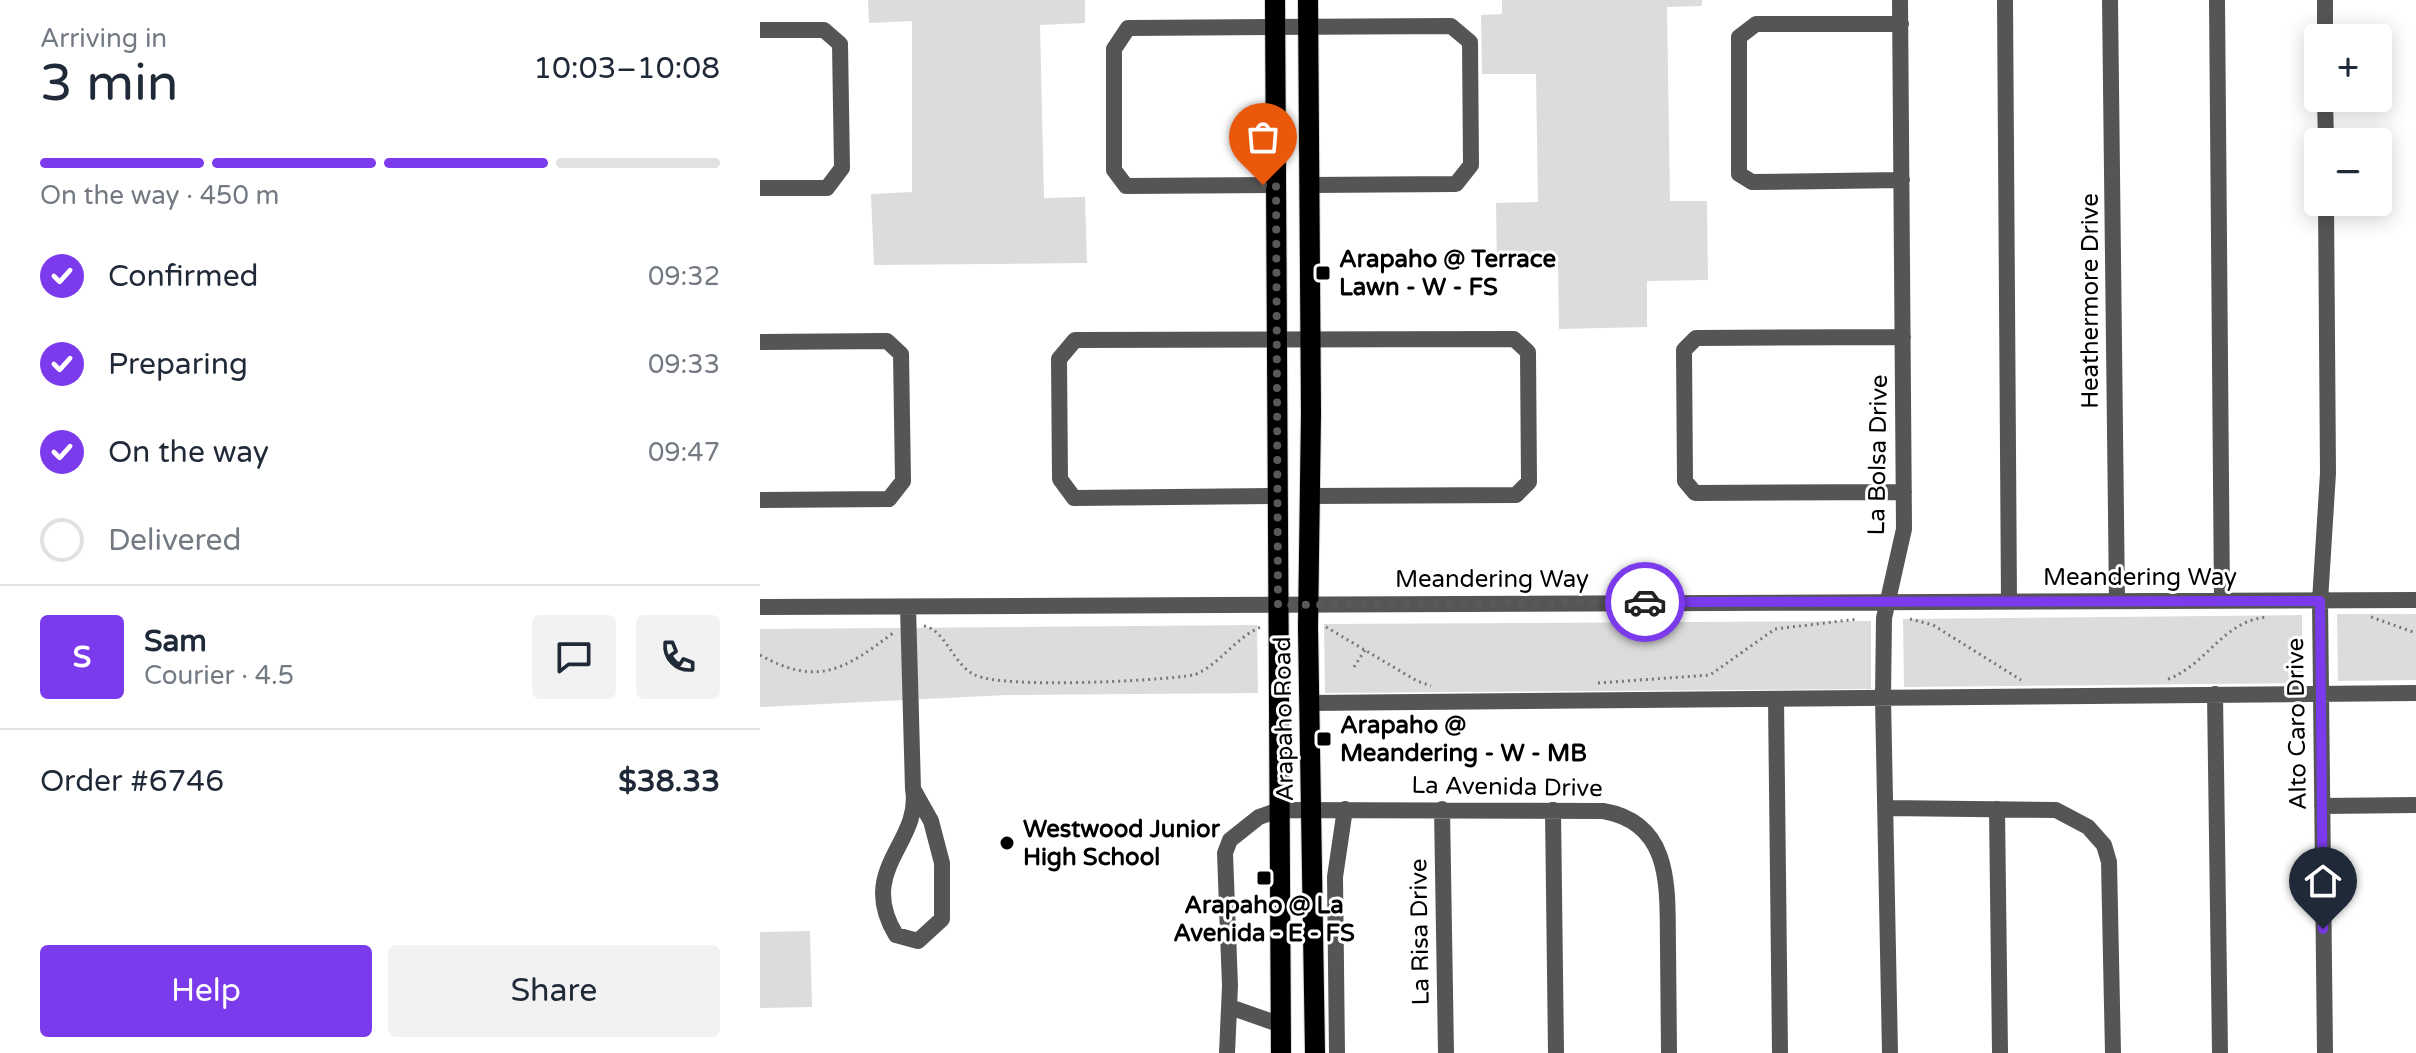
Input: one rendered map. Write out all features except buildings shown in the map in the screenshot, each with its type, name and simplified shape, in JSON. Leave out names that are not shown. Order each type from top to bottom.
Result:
[{"type":"main road","name":"Arapaho Road","points":[[1275,0],[1281,1053]]},
{"type":"main road","name":"Arapaho Road","points":[[1308,0],[1311,339],[1308,605],[1315,1053]]},
{"type":"street","name":"La Bolsa Drive","points":[[1890,1053],[1883,698],[1887,601],[1904,529],[1900,0]]},
{"type":"street","points":[[2005,0],[2009,601]]},
{"type":"street","name":"Heathermore Drive","points":[[2110,0],[2117,601]]},
{"type":"street","points":[[2217,0],[2222,601]]},
{"type":"street","points":[[2325,0],[2325,24]]},
{"type":"street","points":[[1901,24],[1756,24],[1739,37],[1739,174],[1752,182],[1902,180]]},
{"type":"street","points":[[1276,185],[1126,186],[1114,170],[1114,49],[1128,28],[1451,26],[1470,42],[1471,165],[1456,184],[1310,185]]},
{"type":"street","points":[[760,30],[824,30],[840,44],[842,168],[827,188],[760,188]]},
{"type":"street","name":"Alto Caro Drive","points":[[2325,1053],[2320,601],[2328,473],[2326,216]]},
{"type":"street","points":[[1903,337],[1696,338],[1684,350],[1685,481],[1695,493],[1904,492]]},
{"type":"street","points":[[1278,496],[1074,498],[1060,479],[1059,359],[1075,340],[1514,339],[1528,352],[1529,482],[1516,495],[1309,496]]},
{"type":"street","points":[[760,342],[887,341],[901,354],[903,481],[889,499],[760,500]]},
{"type":"street","name":"Meandering Way","points":[[760,607],[2416,600]]},
{"type":"street","points":[[908,607],[913,789],[916,805],[884,872],[883,914],[896,935],[918,941],[942,919],[942,863],[931,821],[913,789]]},
{"type":"street","points":[[1309,703],[2416,693]]},
{"type":"street","points":[[2215,694],[2220,1053]]},
{"type":"street","points":[[1776,699],[1780,1053]]},
{"type":"street","points":[[2322,806],[2416,805]]},
{"type":"street","points":[[1886,808],[2056,810],[2088,827],[2104,845],[2110,886],[2113,1053]]},
{"type":"street","points":[[1337,1053],[1335,877],[1345,809]]},
{"type":"street","name":"La Risa Drive","points":[[1442,809],[1446,1053]]},
{"type":"street","points":[[1997,809],[2000,1053]]},
{"type":"street","points":[[1227,1053],[1230,1007],[1225,853],[1230,840],[1259,817],[1279,810]]},
{"type":"street","name":"La Avenida Drive","points":[[1279,810],[1553,810],[1622,814],[1652,839],[1667,877],[1669,1053]]},
{"type":"street","points":[[1553,810],[1556,1053]]},
{"type":"street","points":[[1230,1007],[1281,1025]]},
{"type":"path","points":[[921,626],[933,629],[967,671],[1005,682],[1194,675],[1213,664],[1248,632],[1262,626]]},
{"type":"path","points":[[760,655],[794,672],[824,673],[897,631]]},
{"type":"path","points":[[1354,667],[1365,650]]},
{"type":"shaded area","points":[[868,0],[1085,0],[1085,23],[1040,25],[1044,198],[1085,197],[1087,263],[874,265],[871,194],[912,192],[912,21],[869,23]]},
{"type":"shaded area","points":[[1502,0],[1702,0],[1702,6],[1667,7],[1670,201],[1707,201],[1708,280],[1647,281],[1647,327],[1559,329],[1558,263],[1497,264],[1496,203],[1538,202],[1536,74],[1482,74],[1481,15],[1502,14]]},
{"type":"shaded area","points":[[2337,614],[2416,614],[2416,680],[2338,681]]},
{"type":"shaded area","points":[[2302,615],[2302,683],[1904,687],[1903,619]]},
{"type":"shaded area","points":[[1871,621],[1871,689],[1325,693],[1324,624]]},
{"type":"shaded area","points":[[1257,625],[1258,693],[1007,695],[760,707],[760,629]]},
{"type":"shaded area","points":[[810,931],[812,1007],[760,1008],[760,932]]},
{"type":"way so far","points":[[1263,185],[1276,185],[1278,605],[1645,602]]},
{"type":"place","name":"Arapaho @ Terrace Lawn - W - FS","points":[[1323,273]]},
{"type":"place","name":"Arapaho @ Meandering - W - MB","points":[[1324,739]]},
{"type":"place","name":"Westwood Junior High School","points":[[1007,843]]},
{"type":"place","name":"Arapaho @ La Avenida - E - FS","points":[[1264,878]]},
{"type":"route","points":[[1645,602],[2320,601],[2323,929]]}]
